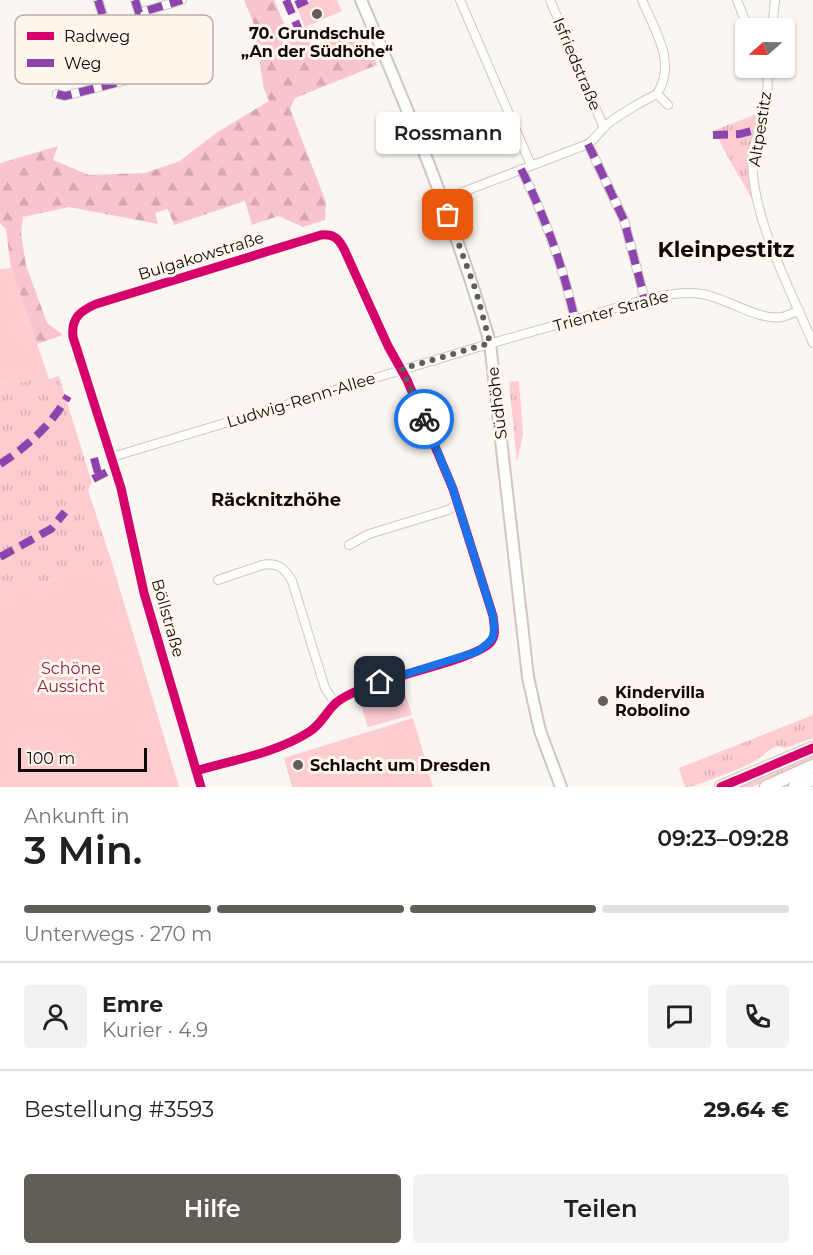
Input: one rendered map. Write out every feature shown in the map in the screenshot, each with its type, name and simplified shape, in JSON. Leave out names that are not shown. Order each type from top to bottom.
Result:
[{"type":"main road","points":[[721,787],[812,748]]},
{"type":"main road","points":[[766,787],[813,766]]},
{"type":"main road","points":[[795,787],[813,779]]},
{"type":"street","points":[[98,0],[103,15]]},
{"type":"street","points":[[135,0],[139,13],[182,0]]},
{"type":"street","name":"Südhöhe","points":[[361,0],[420,138],[476,291],[490,343],[528,677],[540,730],[561,787]]},
{"type":"street","points":[[460,0],[531,165]]},
{"type":"street","name":"Isfriedstraße","points":[[550,0],[604,128]]},
{"type":"street","points":[[442,200],[588,144],[598,137],[604,128],[657,94],[664,83],[667,70],[665,55],[642,0]]},
{"type":"street","points":[[737,0],[744,18]]},
{"type":"street","points":[[773,18],[775,0]]},
{"type":"street","name":"Altpestitz","points":[[768,78],[766,111],[757,133],[753,153],[753,177],[764,225],[813,343]]},
{"type":"street","points":[[57,94],[65,96],[111,84]]},
{"type":"street","points":[[657,94],[668,105]]},
{"type":"street","points":[[588,144],[624,220],[645,300]]},
{"type":"street","points":[[521,169],[541,208],[564,272],[575,320]]},
{"type":"street","name":"Bulgakowstraße","points":[[112,457],[73,337],[72,324],[75,318],[83,310],[96,304],[299,242],[328,234],[338,238],[388,346],[402,369]]},
{"type":"street","name":"Trienter Straße","points":[[490,343],[676,293],[700,293],[719,297],[765,317],[782,317],[799,310]]},
{"type":"street","name":"Ludwig-Renn-Allee","points":[[112,457],[490,343]]},
{"type":"street","points":[[196,771],[290,742],[317,726],[335,703],[380,682],[476,652],[490,643],[495,633],[493,616],[458,504],[450,480],[402,369]]},
{"type":"street","name":"Böllstraße","points":[[112,457],[129,519],[144,593],[201,787]]},
{"type":"street","points":[[349,545],[369,534],[448,510],[458,504]]},
{"type":"street","points":[[218,580],[269,563],[282,567],[292,581],[325,688],[335,703]]},
{"type":"green space","points":[[244,0],[274,0],[289,35],[305,29],[312,47],[361,27],[377,65],[295,98],[290,109],[326,202],[325,220],[303,227],[278,216],[252,225],[245,201],[174,225],[168,209],[155,213],[158,224],[69,207],[23,217],[21,234],[26,265],[47,323],[63,335],[37,344],[11,268],[6,229],[0,223],[0,163],[58,146],[53,160],[89,175],[145,173],[180,161],[216,133],[269,101],[264,89],[253,22]]},
{"type":"green space","points":[[312,0],[337,0],[342,11],[305,27],[297,7]]},
{"type":"green space","points":[[762,112],[753,138],[750,160],[757,209],[715,130]]},
{"type":"green space","points":[[11,268],[49,379],[0,384],[0,269]]},
{"type":"green space","points":[[59,376],[92,483],[88,490],[112,563],[0,595],[0,384]]},
{"type":"green space","points":[[519,381],[523,434],[517,462],[509,382]]},
{"type":"green space","name":"Schöne Aussicht","points":[[112,563],[179,787],[0,787],[0,595]]},
{"type":"green space","points":[[405,693],[412,715],[368,727],[361,705]]},
{"type":"green space","points":[[813,715],[813,738],[786,748],[775,747],[753,762],[694,786],[685,787],[679,768]]},
{"type":"green space","points":[[413,718],[433,787],[292,787],[284,758]]},
{"type":"green space","points":[[813,753],[813,760],[752,787],[730,787]]},
{"type":"marked path","points":[[98,0],[103,15]]},
{"type":"marked path","points":[[135,0],[139,13],[182,0]]},
{"type":"marked path","points":[[286,0],[299,30]]},
{"type":"marked path","points":[[296,5],[307,0]]},
{"type":"marked path","points":[[57,94],[65,96],[111,84]]},
{"type":"marked path","points":[[713,135],[740,134],[759,129]]},
{"type":"marked path","points":[[588,144],[624,220],[645,300]]},
{"type":"marked path","points":[[521,169],[553,243],[575,320]]},
{"type":"marked path","points":[[0,464],[38,434],[68,396]]},
{"type":"marked path","points":[[94,458],[99,477]]},
{"type":"marked path","points":[[93,479],[115,468]]},
{"type":"marked path","points":[[0,557],[51,529],[65,512]]},
{"type":"cycle path","points":[[196,771],[210,767],[254,755],[283,745],[314,729],[333,705],[347,696],[365,687],[471,654],[490,643],[494,637],[493,616],[453,489],[407,380],[388,346],[344,249],[338,239],[329,235],[321,235],[96,304],[85,309],[75,320],[73,337],[121,488],[144,593],[201,787]]},
{"type":"cycle path","points":[[721,787],[813,748]]},
{"type":"way so far","points":[[424,419],[402,369],[490,343],[476,291],[448,215]]},
{"type":"place","name":"70. Grundschule „An der Südhöhe“","points":[[317,14]]},
{"type":"place","name":"Rossmann","points":[[448,215]]},
{"type":"place","name":"Kindervilla Robolino","points":[[603,701]]},
{"type":"place","name":"Schlacht um Dresden","points":[[298,765]]},
{"type":"district","name":"Kleinpestitz","points":[[726,249]]},
{"type":"district","name":"Räcknitzhöhe","points":[[276,500]]},
{"type":"route","points":[[380,682],[476,652],[490,643],[495,633],[493,616],[453,489],[424,419]]}]
